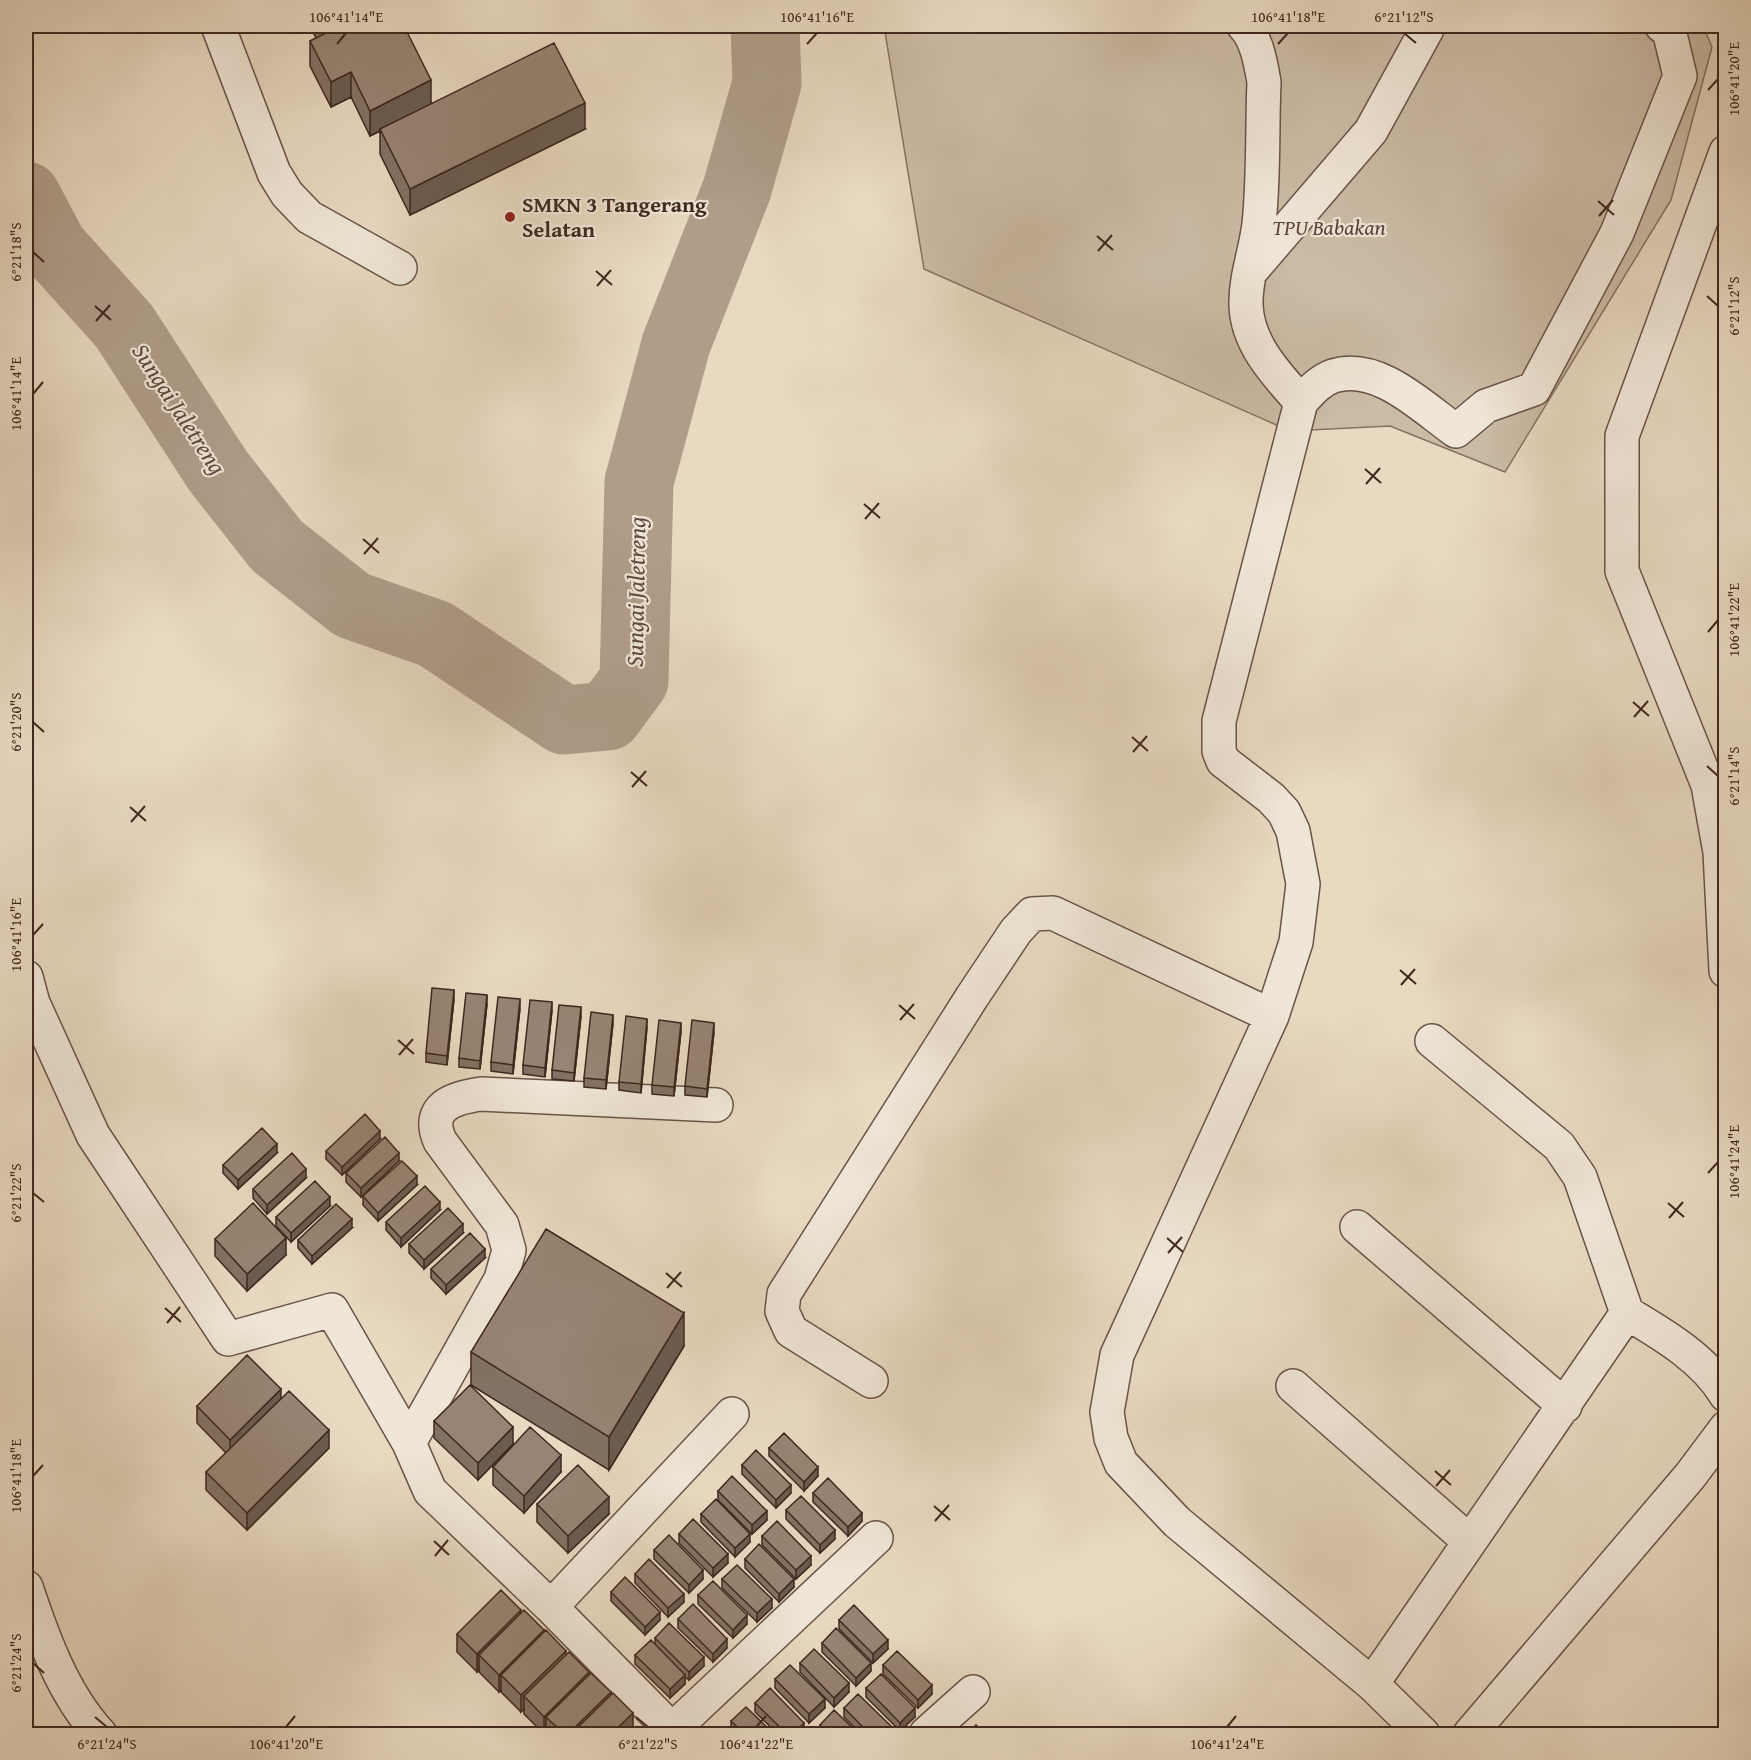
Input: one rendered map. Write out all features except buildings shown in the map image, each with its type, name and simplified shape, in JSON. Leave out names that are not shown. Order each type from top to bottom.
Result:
[{"type":"street","points":[[218,26],[273,173],[287,194],[309,217],[400,268]]},
{"type":"street","points":[[1244,26],[1248,30],[1261,66],[1264,82],[1259,223],[1246,305],[1251,329],[1270,366],[1301,402]]},
{"type":"street","points":[[1423,1734],[1372,1684],[1177,1522],[1120,1463],[1111,1438],[1107,1412],[1118,1355],[1272,1016],[1296,942],[1303,884],[1293,831],[1284,812],[1271,798],[1223,761],[1219,752],[1219,721],[1301,402],[1317,384],[1333,376],[1357,374],[1388,382],[1456,430],[1486,406],[1534,389],[1617,233],[1680,76],[1669,30],[1662,26]]},
{"type":"street","points":[[1251,271],[1371,131],[1427,28]]},
{"type":"street","points":[[1725,152],[1622,436],[1622,571],[1708,785],[1720,852],[1725,971]]},
{"type":"street","points":[[871,1381],[790,1331],[782,1311],[784,1294],[972,996],[1016,931],[1032,914],[1053,913],[1272,1016]]},
{"type":"street","points":[[26,977],[33,1003],[93,1135],[228,1339],[332,1310],[409,1443],[430,1491],[674,1732],[876,1538]]},
{"type":"street","points":[[1432,1041],[1559,1146],[1580,1178],[1627,1313],[1666,1336],[1701,1365],[1725,1395]]},
{"type":"street","points":[[409,1443],[501,1279],[508,1250],[498,1217],[440,1141],[434,1128],[442,1107],[458,1097],[481,1094],[716,1105]]},
{"type":"street","points":[[1357,1227],[1566,1406]]},
{"type":"street","points":[[1372,1684],[1469,1541],[1566,1406],[1627,1313]]},
{"type":"street","points":[[1293,1386],[1469,1541]]},
{"type":"street","points":[[551,1608],[732,1414]]},
{"type":"street","points":[[1470,1734],[1689,1476],[1725,1428]]},
{"type":"street","points":[[26,1587],[41,1632],[64,1680],[100,1734]]},
{"type":"street","points":[[926,1734],[973,1692]]},
{"type":"green space","name":"TPU Babakan","points":[[884,26],[1703,26],[1712,47],[1671,200],[1505,472],[1390,426],[1290,431],[924,269]]},
{"type":"waterway","name":"Sungai Jaletreng","points":[[26,196],[53,247],[124,326],[218,471],[277,546],[352,605],[435,634],[564,720],[608,716],[634,681],[639,482],[676,344],[737,189],[767,83],[765,26]]},
{"type":"place","name":"SMKN 3 Tangerang Selatan","points":[[510,217]]}]
